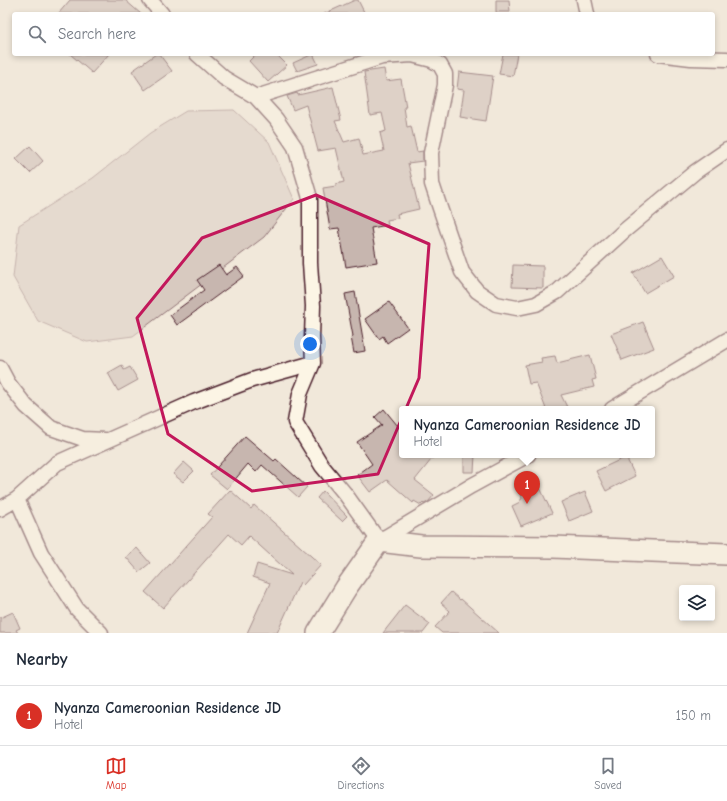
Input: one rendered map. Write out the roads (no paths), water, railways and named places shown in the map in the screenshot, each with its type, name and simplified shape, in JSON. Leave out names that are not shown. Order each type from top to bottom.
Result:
[{"type":"main road","points":[[318,633],[346,588],[379,541],[421,546],[561,548],[727,554]]},
{"type":"street","points":[[150,0],[160,12]]},
{"type":"street","points":[[584,0],[587,12]]},
{"type":"street","points":[[199,56],[224,78],[256,97],[276,119],[295,147],[310,198],[310,263],[313,306],[313,363],[300,394],[295,422],[322,466],[379,541],[470,486],[522,458]]},
{"type":"street","points":[[256,97],[382,57],[397,56]]},
{"type":"street","points":[[416,56],[432,60],[440,65],[445,74],[445,85],[431,153],[432,184],[462,272],[477,291],[496,304],[518,308],[536,304],[558,292],[624,231],[695,172],[727,150]]},
{"type":"street","points":[[674,56],[727,59]]},
{"type":"street","points":[[617,406],[727,340]]},
{"type":"street","points":[[0,509],[17,499],[57,462],[194,402],[252,380],[313,363]]},
{"type":"street","points":[[0,368],[8,383],[26,406],[51,428],[83,438],[106,440]]},
{"type":"street","points":[[17,499],[41,553],[77,609],[101,633]]},
{"type":"place","name":"Nyanza Cameroonian Residence JD","points":[[527,504]]}]
